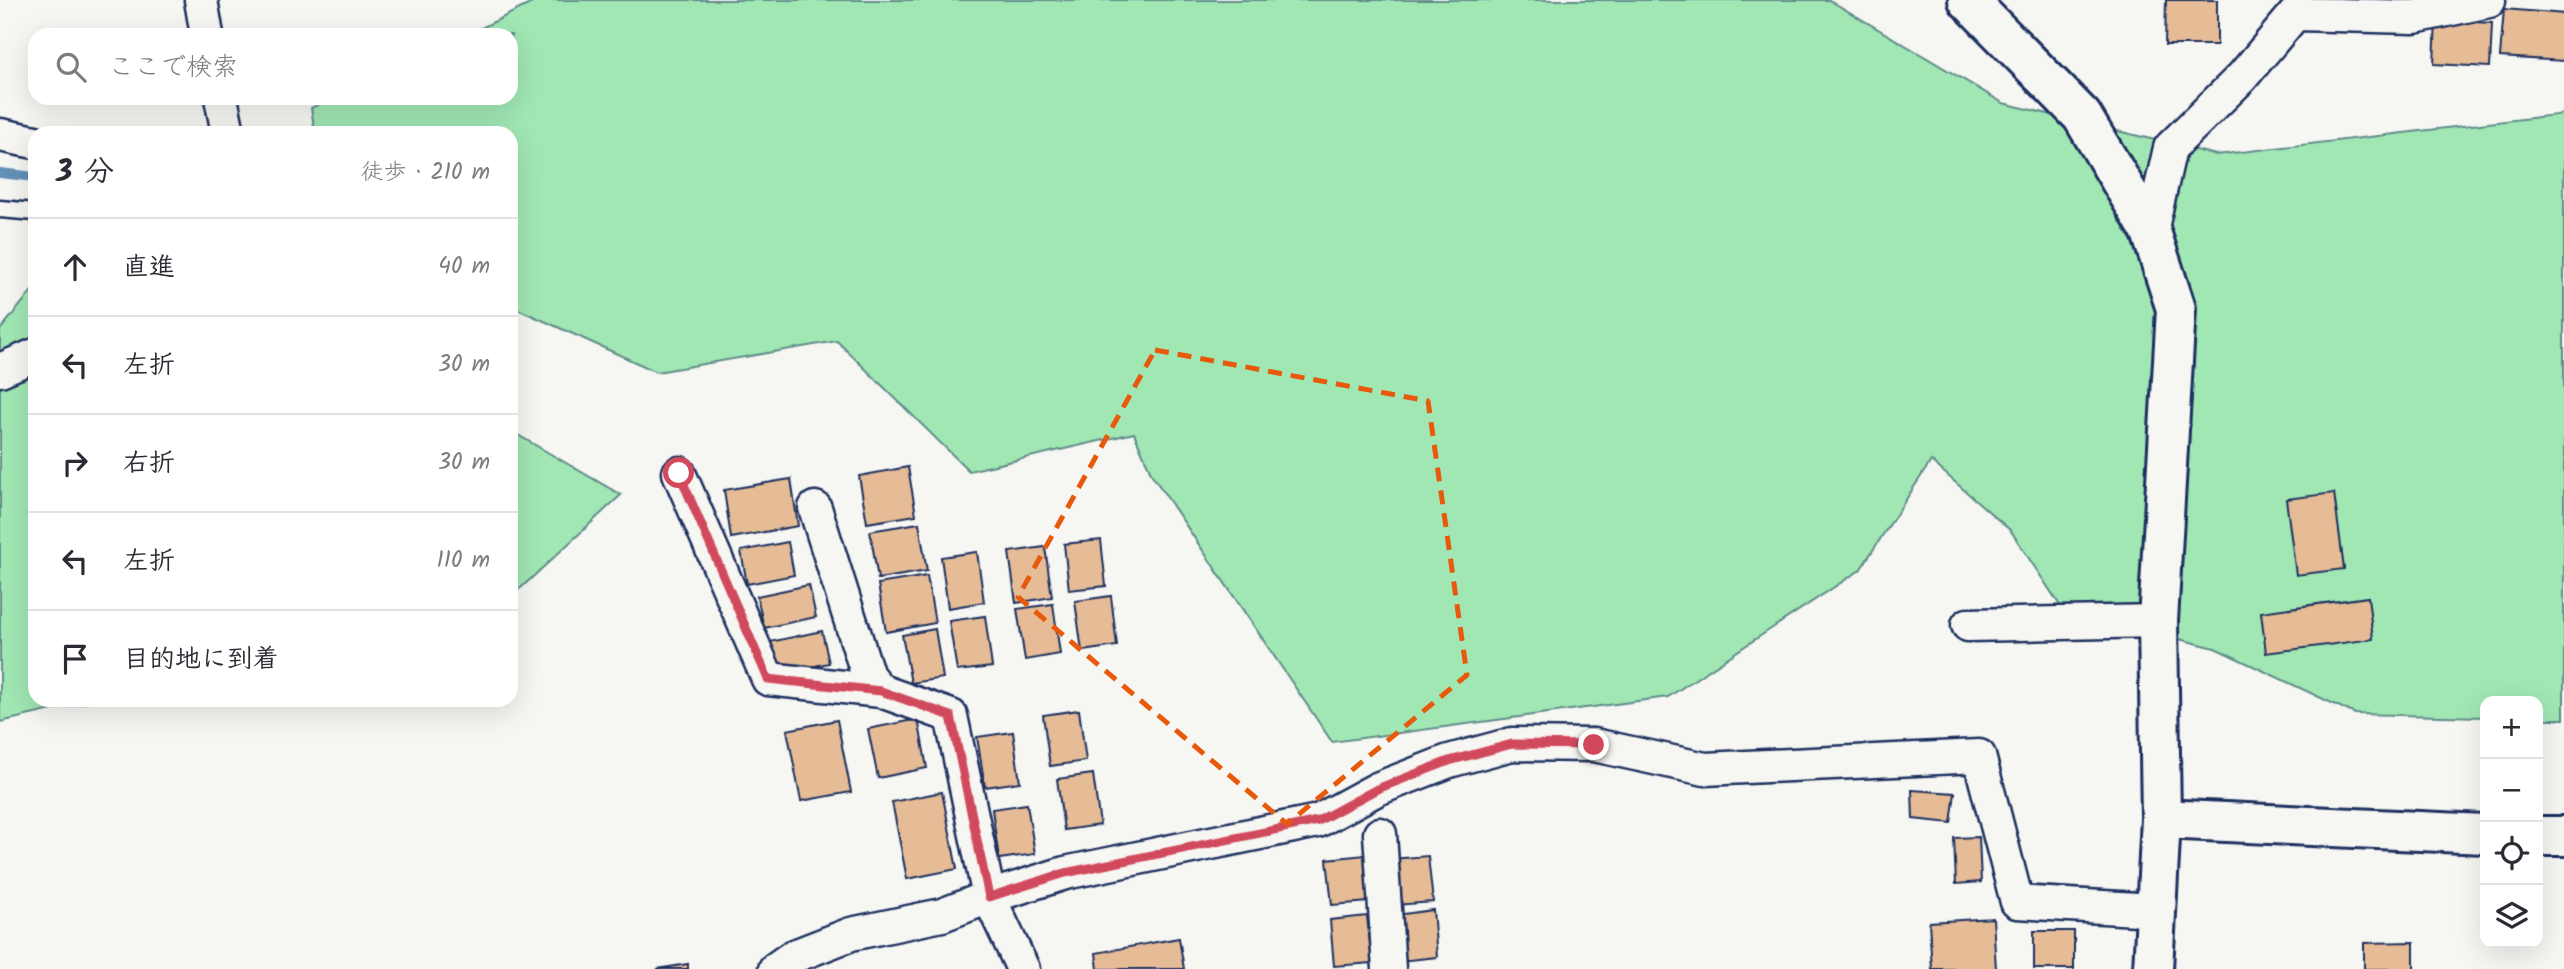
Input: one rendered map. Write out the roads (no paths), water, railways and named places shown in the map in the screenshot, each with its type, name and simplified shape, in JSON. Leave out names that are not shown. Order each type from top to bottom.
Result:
[{"type":"street","points":[[201,0],[206,28]]},
{"type":"street","points":[[1968,0],[2082,116],[2151,232],[2176,309],[2158,621],[2161,820],[2153,969]]},
{"type":"street","points":[[2151,232],[2170,148],[2242,77],[2294,7],[2414,17],[2489,1]]},
{"type":"street","points":[[222,105],[223,126]]},
{"type":"street","points":[[0,135],[28,141]]},
{"type":"street","points":[[0,370],[28,358]]},
{"type":"street","points":[[679,473],[768,679],[881,691],[951,716],[989,897],[1023,969]]},
{"type":"street","points":[[815,508],[869,676],[881,691]]},
{"type":"street","points":[[1968,625],[2158,621]]},
{"type":"street","points":[[775,969],[792,957],[851,934],[942,915],[1065,873],[1318,821],[1377,789],[1449,761],[1512,744],[1594,745],[1705,769],[1979,756],[2017,902],[2155,911]]},
{"type":"street","points":[[2161,820],[2480,834]]},
{"type":"street","points":[[1380,834],[1390,969]]},
{"type":"street","points":[[2543,836],[2564,836]]},
{"type":"lane","points":[[0,209],[28,211]]},
{"type":"waterway","points":[[0,173],[28,176]]}]
